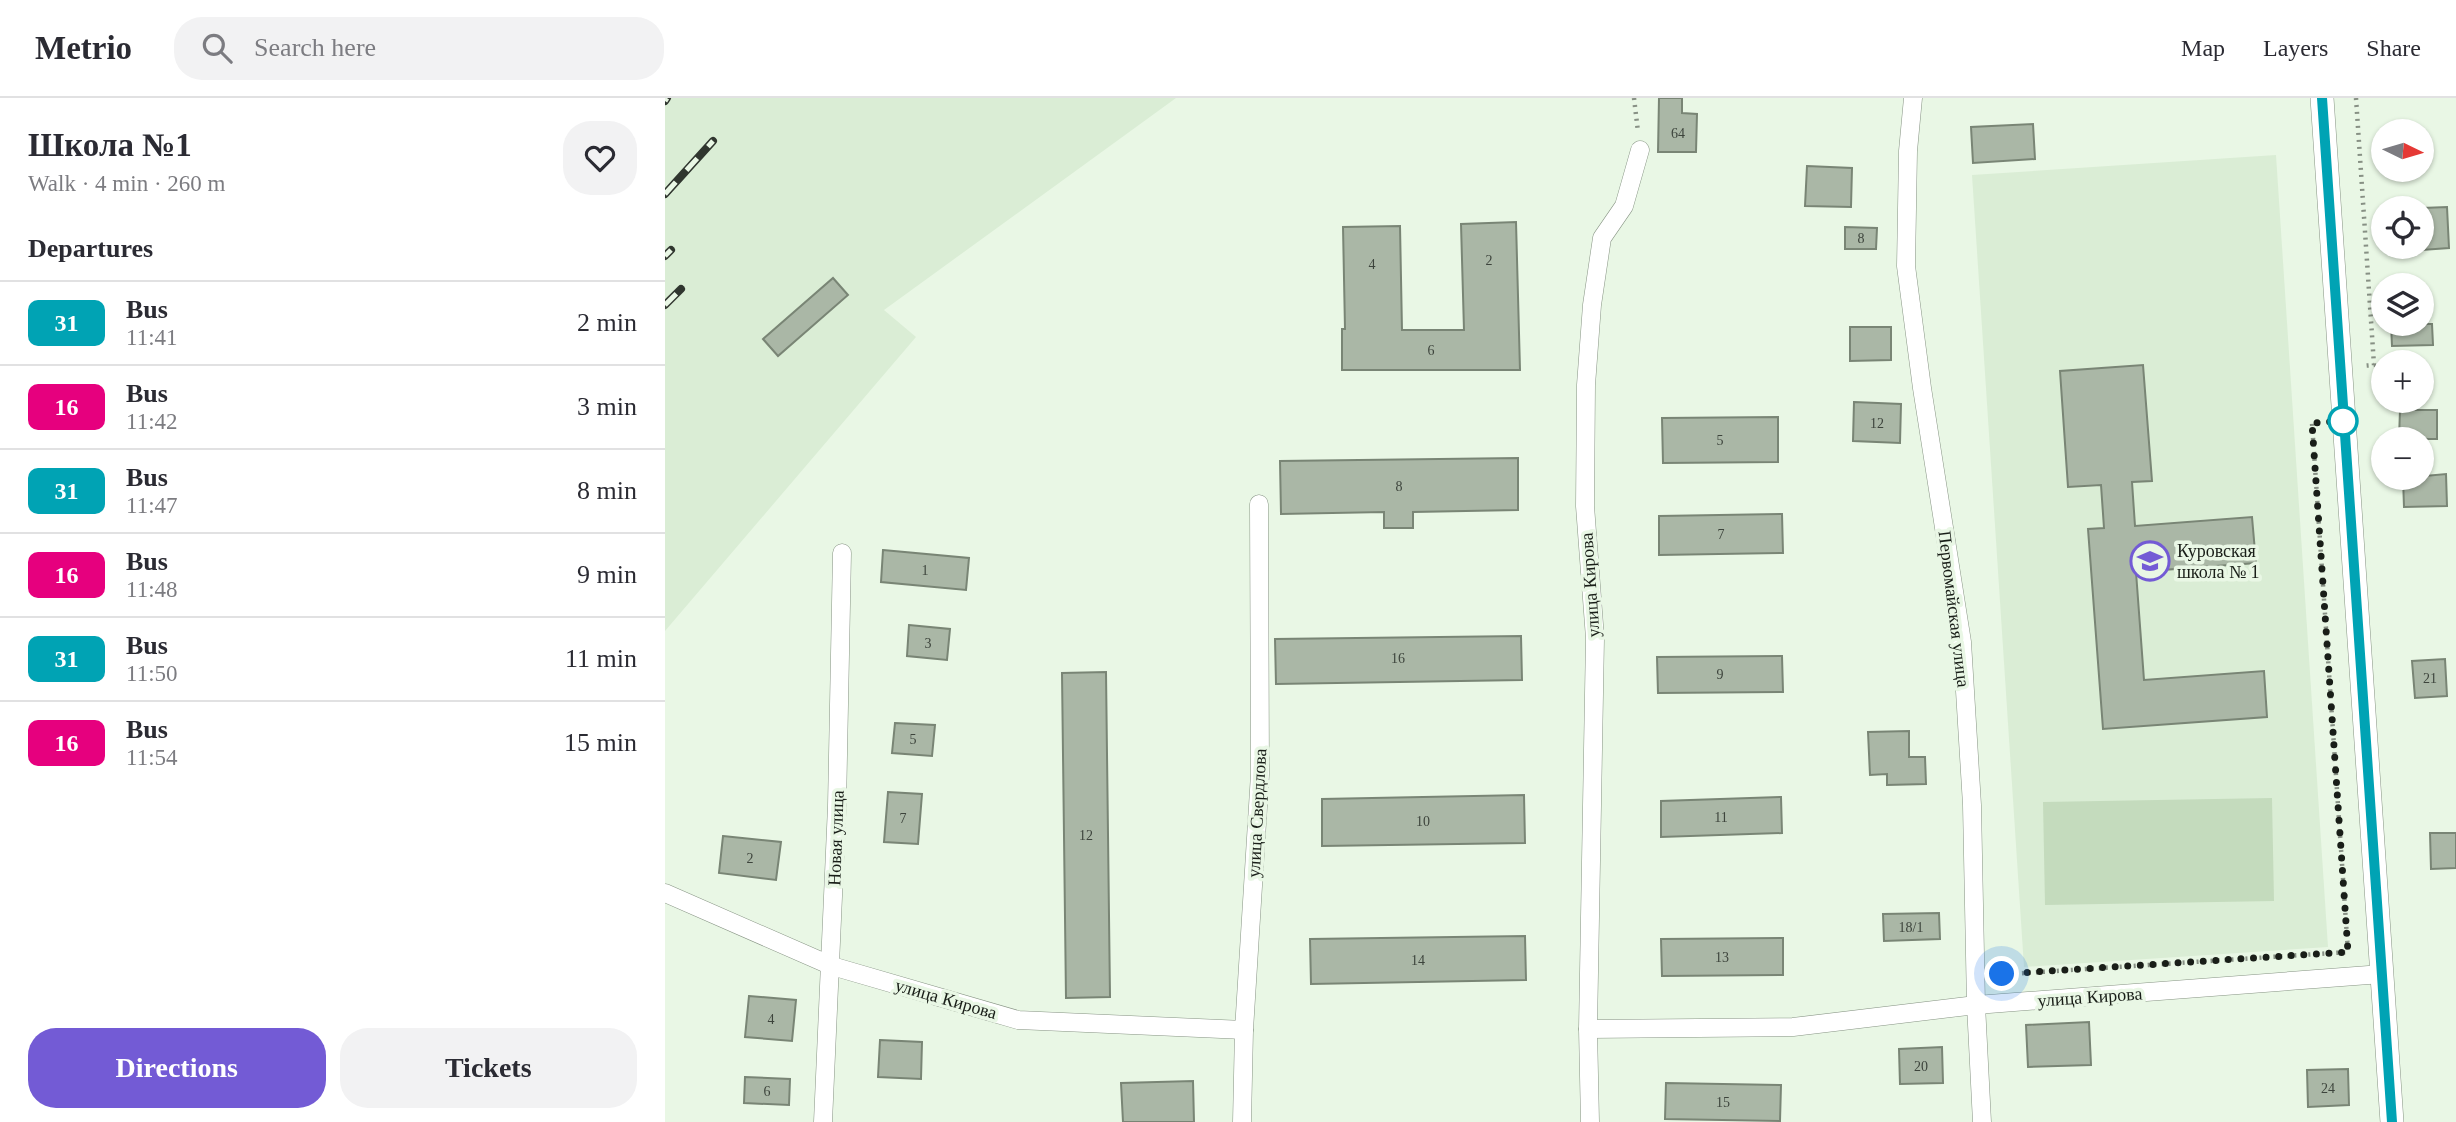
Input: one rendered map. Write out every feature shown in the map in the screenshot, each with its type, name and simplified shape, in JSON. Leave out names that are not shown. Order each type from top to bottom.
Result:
[{"type":"street","name":"Первомайская улица","points":[[1913,98],[1908,151],[1906,266],[1922,388],[1962,642],[1972,805],[1975,976],[1982,1122]]},
{"type":"street","points":[[2322,98],[2392,1122]]},
{"type":"street","name":"улица Кирова","points":[[1590,1122],[1588,1029],[1595,638],[1585,506],[1586,385],[1592,305],[1602,238],[1623,206],[1640,150]]},
{"type":"street","name":"улица Свердлова","points":[[1242,1122],[1244,1030],[1260,774],[1259,504]]},
{"type":"street","name":"Новая улица","points":[[823,1122],[832,966],[842,553]]},
{"type":"street","name":"улица Кирова","points":[[665,893],[832,966],[1018,1020],[1244,1030]]},
{"type":"street","name":"улица Кирова","points":[[1588,1029],[1793,1027],[1976,1005],[2382,974]]},
{"type":"path","points":[[1634,98],[1640,150]]},
{"type":"path","points":[[2340,368],[2374,365],[2355,98]]},
{"type":"path","points":[[1975,976],[2348,952],[2312,423]]},
{"type":"shaded area","points":[[665,98],[1176,98],[884,310],[916,337],[665,631]]},
{"type":"shaded area","name":"Куровская школа № 1","points":[[2276,155],[2328,947],[2024,967],[1972,175]]},
{"type":"shaded area","points":[[2272,798],[2274,901],[2045,905],[2043,802]]},
{"type":"building","points":[[1659,98],[1682,98],[1682,113],[1697,114],[1696,152],[1658,152]]},
{"type":"building","points":[[2033,124],[2035,159],[1973,163],[1971,127]]},
{"type":"building","points":[[1807,166],[1852,168],[1851,207],[1805,206]]},
{"type":"building","points":[[2447,207],[2449,248],[2434,249],[2434,208]]},
{"type":"building","points":[[1516,222],[1520,370],[1342,370],[1342,329],[1345,329],[1343,227],[1400,226],[1402,330],[1464,330],[1461,224]]},
{"type":"building","points":[[1845,227],[1877,228],[1876,249],[1845,249]]},
{"type":"building","points":[[833,278],[848,295],[778,356],[763,339]]},
{"type":"building","points":[[1850,327],[1891,327],[1891,360],[1850,361]]},
{"type":"building","points":[[2392,336],[2433,336],[2433,345],[2392,346]]},
{"type":"building","points":[[2143,365],[2152,481],[2132,482],[2135,526],[2252,517],[2256,563],[2136,572],[2144,680],[2264,671],[2267,717],[2103,729],[2088,529],[2104,528],[2101,485],[2068,487],[2060,371]]},
{"type":"building","points":[[1854,402],[1901,404],[1900,443],[1853,441]]},
{"type":"building","points":[[2434,410],[2437,410],[2437,439],[2434,439],[2434,427],[2399,427],[2400,413],[2434,413]]},
{"type":"building","points":[[1778,417],[1778,462],[1663,463],[1662,418]]},
{"type":"building","points":[[1518,458],[1518,510],[1413,512],[1413,528],[1384,528],[1384,512],[1281,514],[1280,461]]},
{"type":"building","points":[[2446,474],[2447,506],[2404,507],[2403,490],[2434,490],[2434,475]]},
{"type":"building","points":[[1782,514],[1783,553],[1659,555],[1659,516]]},
{"type":"building","points":[[883,550],[969,558],[966,590],[881,582]]},
{"type":"building","points":[[909,625],[950,629],[947,660],[907,656]]},
{"type":"building","points":[[1521,636],[1522,680],[1276,684],[1275,639]]},
{"type":"building","points":[[1782,656],[1783,692],[1658,693],[1657,657]]},
{"type":"building","points":[[2445,659],[2447,696],[2415,698],[2412,661]]},
{"type":"building","points":[[1106,672],[1110,997],[1066,998],[1062,673]]},
{"type":"building","points":[[895,723],[935,725],[932,756],[892,753]]},
{"type":"building","points":[[1909,731],[1909,757],[1925,757],[1926,784],[1887,785],[1887,774],[1870,775],[1868,732]]},
{"type":"building","points":[[888,792],[922,794],[918,844],[884,842]]},
{"type":"building","points":[[1524,795],[1525,843],[1322,846],[1322,799]]},
{"type":"building","points":[[1781,797],[1782,833],[1661,837],[1661,801]]},
{"type":"building","points":[[2430,833],[2456,833],[2456,868],[2431,869]]},
{"type":"building","points":[[723,836],[781,842],[776,880],[719,873]]},
{"type":"building","points":[[1939,913],[1940,939],[1884,941],[1883,914]]},
{"type":"building","points":[[1525,936],[1526,980],[1311,984],[1310,939]]},
{"type":"building","points":[[1783,938],[1783,975],[1662,976],[1661,939]]},
{"type":"building","points":[[749,996],[796,1000],[792,1041],[745,1037]]},
{"type":"building","points":[[2089,1022],[2091,1065],[2028,1067],[2026,1025]]},
{"type":"building","points":[[880,1040],[922,1042],[921,1079],[878,1077]]},
{"type":"building","points":[[1942,1047],[1943,1083],[1900,1084],[1899,1049]]},
{"type":"building","points":[[2348,1069],[2349,1105],[2308,1107],[2307,1070]]},
{"type":"building","points":[[745,1077],[790,1079],[789,1105],[744,1103]]},
{"type":"building","points":[[1193,1081],[1194,1122],[1123,1122],[1121,1083]]},
{"type":"building","points":[[1666,1083],[1781,1085],[1780,1121],[1665,1119]]},
{"type":"railway","points":[[665,194],[713,141]]},
{"type":"railway","points":[[665,256],[671,250]]},
{"type":"railway","points":[[665,305],[681,289]]},
{"type":"bus line","name":"31","points":[[2322,98],[2392,1122]]},
{"type":"place","name":"Куровская школа № 1","points":[[2150,561]]},
{"type":"route","points":[[2002,974],[2348,952],[2312,423],[2343,421]]}]
